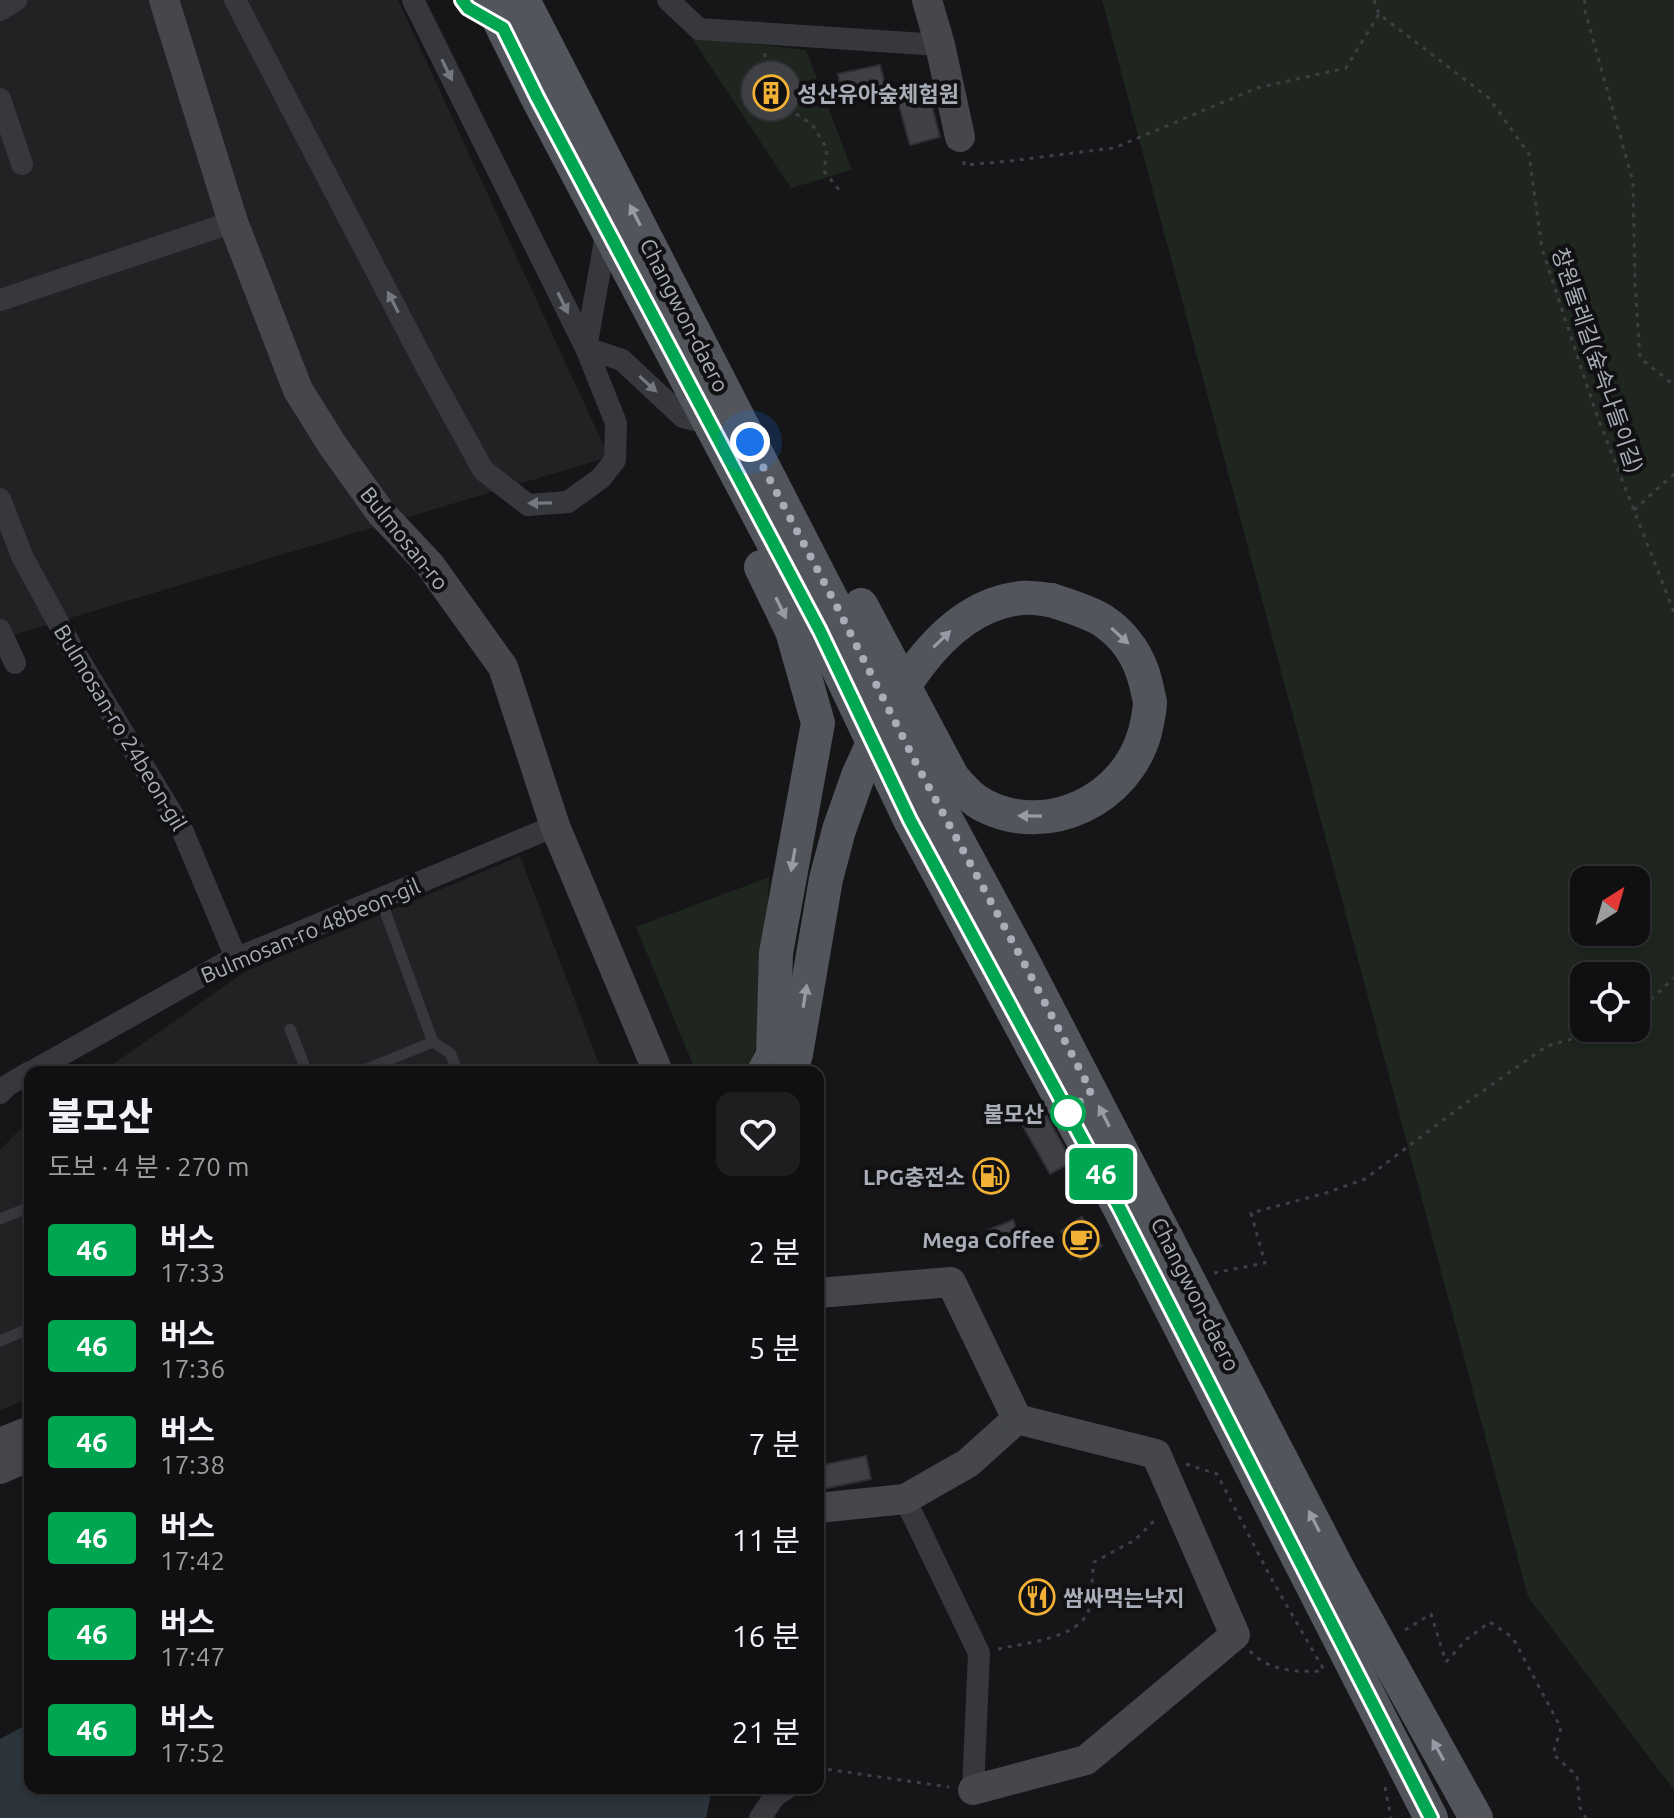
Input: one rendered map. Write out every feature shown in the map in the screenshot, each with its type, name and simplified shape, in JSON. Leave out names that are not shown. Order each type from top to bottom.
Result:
[{"type":"main road","name":"Changwon-daero","points":[[462,0],[468,8],[496,14],[820,631],[910,820],[1119,1207],[1431,1818]]},
{"type":"main road","name":"Changwon-daero","points":[[523,0],[919,769],[1024,963],[1340,1573],[1476,1818]]},
{"type":"main road","points":[[712,430],[707,460],[792,631],[818,723],[776,953],[773,1055],[767,1066]]},
{"type":"main road","points":[[763,466],[799,492],[905,686],[907,690],[953,778],[968,795],[984,806],[1007,815],[1028,818],[1074,811],[1096,799],[1118,781],[1132,763],[1141,745],[1150,703],[1143,670],[1129,643],[1103,621],[1051,600],[1022,597],[990,605],[960,622],[931,650],[905,686],[897,697],[875,737],[839,830],[826,879],[792,1066]]},
{"type":"street","points":[[0,10],[16,0]]},
{"type":"street","name":"Bulmosan-ro","points":[[164,0],[233,222],[298,390],[381,513],[430,565],[503,667],[555,826],[655,1066]]},
{"type":"street","points":[[235,0],[483,470],[528,505],[568,502],[601,478],[615,460],[616,423],[586,348],[413,0]]},
{"type":"street","points":[[668,0],[699,29],[940,45]]},
{"type":"street","points":[[927,0],[960,137]]},
{"type":"street","points":[[0,99],[22,164]]},
{"type":"street","points":[[0,300],[233,222]]},
{"type":"street","points":[[586,348],[607,229]]},
{"type":"street","points":[[586,348],[622,360],[683,417],[712,430]]},
{"type":"street","name":"Bulmosan-ro 24beon-gil","points":[[0,499],[22,556],[72,648],[183,832],[236,958]]},
{"type":"street","points":[[0,630],[15,663]]},
{"type":"street","name":"Bulmosan-ro 48beon-gil","points":[[41,1066],[236,958],[555,826]]},
{"type":"street","name":"Bulmosan-ro 48beon-gil","points":[[0,1093],[24,1076]]},
{"type":"street","points":[[824,1293],[951,1282],[1017,1419]]},
{"type":"street","points":[[0,1426],[24,1416]]},
{"type":"street","points":[[905,1499],[979,1653],[973,1790],[1086,1760],[1235,1635],[1156,1454],[1017,1419]]},
{"type":"street","points":[[824,1507],[905,1499],[968,1463],[1017,1419]]},
{"type":"street","points":[[0,1443],[24,1433]]},
{"type":"street","points":[[0,1469],[24,1459]]},
{"type":"street","points":[[760,1818],[778,1794]]},
{"type":"lane","points":[[380,898],[433,1042],[450,1053],[455,1066]]},
{"type":"lane","points":[[290,1029],[305,1066]]},
{"type":"lane","points":[[374,1066],[433,1042]]},
{"type":"lane","points":[[0,1219],[24,1209]]},
{"type":"lane","points":[[0,1341],[24,1331]]},
{"type":"path","points":[[960,137],[964,165],[1114,148],[1257,88],[1346,68],[1379,14],[1374,0]]},
{"type":"path","name":"창원둘레길(숲속나들이길)","points":[[1585,0],[1584,7],[1633,182],[1640,358],[1674,385]]},
{"type":"path","name":"창원둘레길(숲속나들이길)","points":[[1379,14],[1489,98],[1529,154],[1542,249],[1597,416],[1674,612]]},
{"type":"path","points":[[765,34],[765,61],[783,72],[792,88],[786,108],[812,124],[827,149],[824,171],[840,191]]},
{"type":"path","name":"창원둘레길(숲속나들이길)","points":[[1634,510],[1674,474]]},
{"type":"path","points":[[1650,1000],[1674,978]]},
{"type":"path","points":[[1188,1278],[1265,1263],[1251,1213],[1365,1179],[1547,1046],[1570,1040]]},
{"type":"path","points":[[1156,1454],[1217,1474],[1324,1671],[1290,1672],[1258,1661],[1235,1635]]},
{"type":"path","points":[[979,1653],[1049,1638],[1074,1629],[1089,1611],[1094,1562],[1135,1540],[1176,1499]]},
{"type":"path","points":[[1405,1630],[1431,1614],[1446,1662],[1467,1639],[1490,1622],[1513,1638],[1561,1728],[1553,1754],[1577,1776],[1580,1808],[1586,1818]]},
{"type":"path","points":[[824,1769],[973,1790]]},
{"type":"path","points":[[1385,1787],[1391,1818]]},
{"type":"shaded area","points":[[0,0],[398,0],[609,457],[0,639]]},
{"type":"shaded area","points":[[1102,0],[1674,0],[1674,1790],[1528,1597]]},
{"type":"shaded area","points":[[691,37],[806,50],[852,170],[791,188]]},
{"type":"shaded area","points":[[520,856],[600,1066],[111,1066],[246,971]]},
{"type":"shaded area","points":[[769,877],[764,1011],[751,1066],[694,1066],[636,927]]},
{"type":"shaded area","points":[[24,1126],[24,1400],[0,1410],[0,1150]]},
{"type":"shaded area","points":[[24,1726],[24,1794],[710,1794],[710,1798],[706,1818],[0,1818],[0,1739]]},
{"type":"building","name":"성산유아숲체험원","points":[[771,61],[792,70],[801,91],[792,112],[771,121],[750,112],[741,91],[750,70]]},
{"type":"building","points":[[880,65],[887,93],[844,102],[838,74]]},
{"type":"building","points":[[926,83],[940,137],[910,145],[895,91]]},
{"type":"building","points":[[1043,1109],[1072,1162],[1050,1174],[1020,1121]]},
{"type":"building","name":"Mega Coffee","points":[[1082,1217],[1102,1246],[1080,1260],[1061,1231]]},
{"type":"building","points":[[1013,1220],[1021,1242],[997,1251],[988,1230]]},
{"type":"building","points":[[866,1456],[871,1479],[824,1489],[824,1465]]},
{"type":"bus line","name":"46","points":[[462,0],[468,8],[503,28],[820,631],[910,820],[1119,1207],[1431,1818]]},
{"type":"place","name":"성산유아숲체험원","points":[[771,93]]},
{"type":"place","name":"불모산","points":[[1068,1113]]},
{"type":"place","name":"LPG충전소","points":[[991,1176]]},
{"type":"place","name":"Mega Coffee","points":[[1081,1239]]},
{"type":"place","name":"쌈싸먹는낙지","points":[[1037,1597]]},
{"type":"route","points":[[750,442],[919,769],[1091,1091],[1068,1113]]}]
